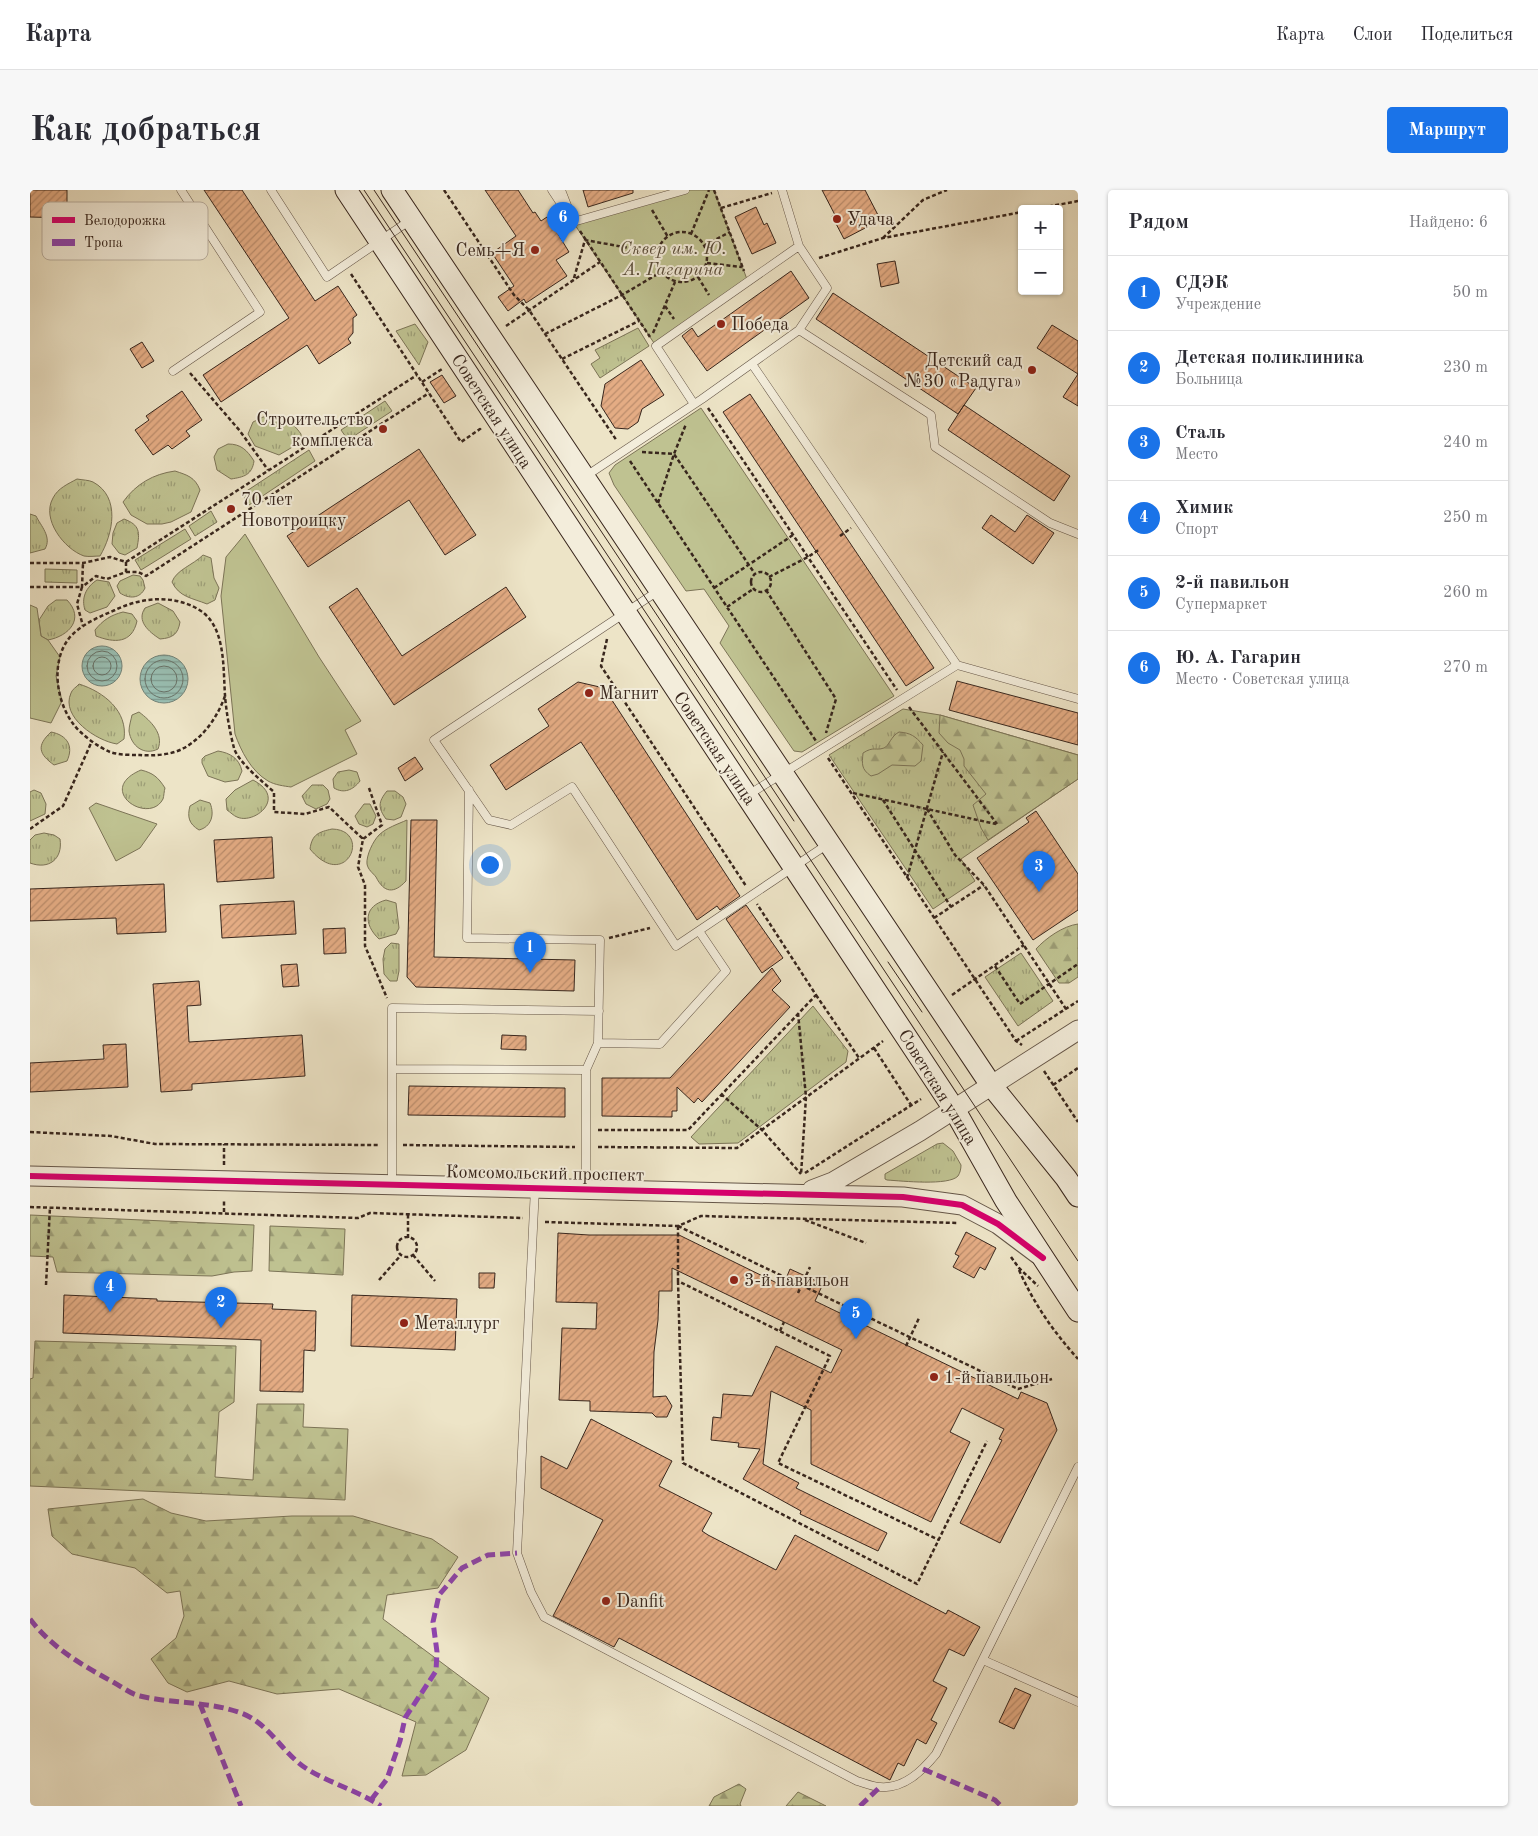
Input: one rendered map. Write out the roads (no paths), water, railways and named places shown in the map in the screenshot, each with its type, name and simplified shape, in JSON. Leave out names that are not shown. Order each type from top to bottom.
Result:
[{"type":"main road","name":"Советская улица","points":[[346,190],[618,618],[747,796],[954,1109],[1006,1201],[1078,1311]]},
{"type":"main road","points":[[392,190],[991,1085],[1066,1178],[1078,1196]]},
{"type":"street","name":"Комсомольский проспект","points":[[30,1176],[586,1188],[801,1185],[833,1182],[954,1109],[1078,1030]]},
{"type":"street","name":"Комсомольский проспект","points":[[801,1185],[962,1205],[998,1224],[1043,1258]]},
{"type":"lane","points":[[182,190],[190,202]]},
{"type":"lane","points":[[270,190],[327,277],[412,219]]},
{"type":"lane","points":[[552,190],[573,222]]},
{"type":"lane","points":[[561,190],[573,222]]},
{"type":"lane","points":[[573,222],[685,190]]},
{"type":"lane","points":[[584,477],[702,399],[799,330],[827,288],[799,246],[782,190]]},
{"type":"lane","points":[[173,371],[260,312],[208,231]]},
{"type":"lane","points":[[694,404],[656,346],[799,246]]},
{"type":"lane","points":[[799,330],[931,415],[935,447],[1050,523],[1078,534]]},
{"type":"lane","points":[[752,364],[957,666],[1078,699]]},
{"type":"lane","points":[[660,590],[434,740],[489,820],[511,825],[572,787],[676,946],[829,843]]},
{"type":"lane","points":[[747,796],[957,666]]},
{"type":"lane","points":[[469,790],[467,938],[600,940],[598,1043],[586,1070],[586,1188]]},
{"type":"lane","points":[[598,1043],[660,1044],[726,971],[698,930]]},
{"type":"lane","points":[[392,1184],[392,1008],[599,1011]]},
{"type":"lane","points":[[392,1068],[586,1070]]},
{"type":"lane","points":[[535,1187],[517,1552],[531,1592],[544,1617],[857,1781],[880,1788],[901,1785],[923,1769],[936,1754],[1078,1467]]},
{"type":"lane","points":[[983,1660],[1078,1702]]},
{"type":"water","points":[[102,646],[116,652],[122,666],[116,680],[102,686],[88,680],[82,666],[88,652]]},
{"type":"water","points":[[164,655],[173,657],[181,662],[186,670],[188,679],[186,688],[181,696],[173,701],[164,703],[155,701],[147,696],[142,688],[140,679],[142,670],[147,662],[155,657]]},
{"type":"tram line","points":[[364,190],[1078,1261]]},
{"type":"tram line","points":[[374,190],[794,821]]},
{"type":"tram line","points":[[888,962],[922,1012]]},
{"type":"place","name":"Удача","points":[[837,219]]},
{"type":"place","name":"Ю. А. Гагарин","points":[[563,243]]},
{"type":"place","name":"Семь+Я","points":[[535,250]]},
{"type":"place","name":"Победа","points":[[721,324]]},
{"type":"place","name":"Детский сад №30 «Радуга»","points":[[1032,370]]},
{"type":"place","name":"Строительство комплекса","points":[[383,429]]},
{"type":"place","name":"70 лет Новотроицку","points":[[231,509]]},
{"type":"place","name":"Магнит","points":[[589,693]]},
{"type":"place","name":"Сталь","points":[[1039,892]]},
{"type":"place","name":"СДЭК","points":[[530,973]]},
{"type":"place","name":"3-й павильон","points":[[734,1280]]},
{"type":"place","name":"Химик","points":[[110,1312]]},
{"type":"place","name":"Металлург","points":[[404,1323]]},
{"type":"place","name":"Детская поликлиника","points":[[221,1328]]},
{"type":"place","name":"2-й павильон","points":[[856,1339]]},
{"type":"place","name":"1-й павильон","points":[[934,1377]]},
{"type":"place","name":"Danfit","points":[[606,1601]]},
{"type":"park label","name":"Сквер им. Ю. А. Гагарина","points":[[673,258]]}]
